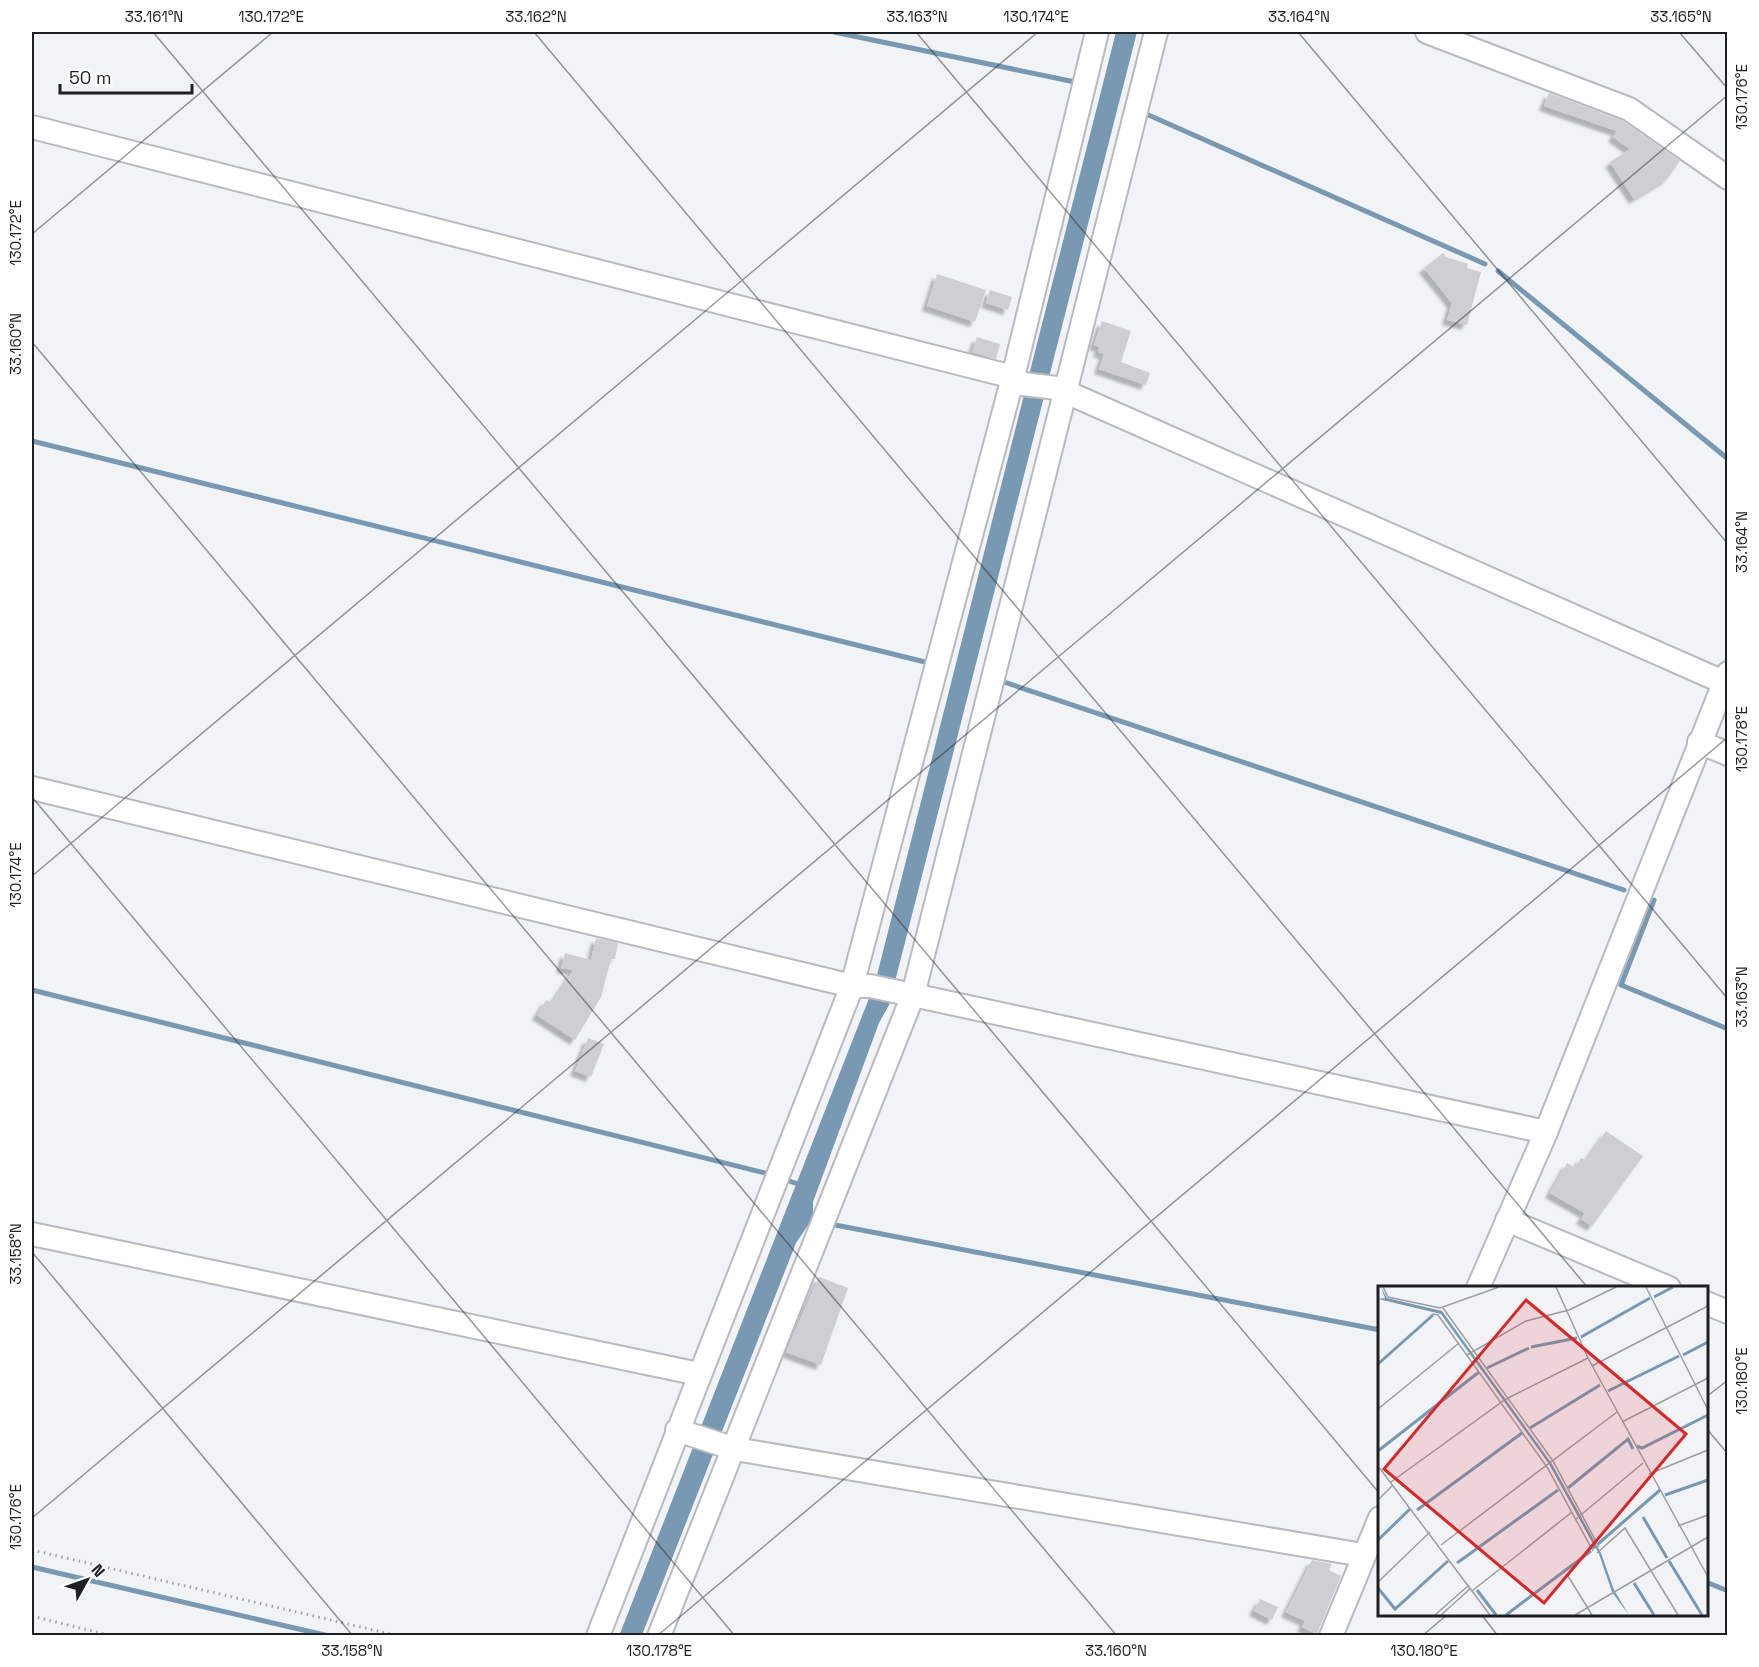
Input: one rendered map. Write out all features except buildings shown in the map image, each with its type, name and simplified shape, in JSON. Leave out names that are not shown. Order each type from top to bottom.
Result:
[{"type":"street","points":[[598,1635],[683,1432],[699,1374],[861,986],[1018,380],[1097,32]]},
{"type":"street","points":[[659,1635],[729,1447],[908,994],[1061,390],[1156,32]]},
{"type":"street","points":[[1426,32],[1629,109],[1728,178]]},
{"type":"street","points":[[32,127],[1061,390],[1726,678],[1546,1132],[1478,1286]]},
{"type":"street","points":[[1700,742],[1728,754]]},
{"type":"street","points":[[32,788],[861,986],[908,994],[1546,1132]]},
{"type":"street","points":[[1507,1220],[1667,1286]]},
{"type":"street","points":[[32,1234],[699,1374]]},
{"type":"street","points":[[1708,1303],[1728,1312]]},
{"type":"street","points":[[683,1432],[729,1447],[1363,1555]]},
{"type":"street","points":[[1331,1635],[1378,1522]]},
{"type":"path","points":[[32,1550],[399,1635]]},
{"type":"path","points":[[32,1616],[112,1635]]},
{"type":"water","points":[[1116,32],[1137,32],[889,1005],[879,1023],[813,1202],[813,1218],[796,1243],[642,1635],[619,1636],[875,983]]},
{"type":"waterway","points":[[834,32],[1075,82]]},
{"type":"waterway","points":[[1144,113],[1485,264]]},
{"type":"waterway","points":[[1498,271],[1728,459]]},
{"type":"waterway","points":[[32,441],[925,662]]},
{"type":"waterway","points":[[1001,681],[1624,890]]},
{"type":"waterway","points":[[1654,900],[1621,985],[1728,1029]]},
{"type":"waterway","points":[[32,990],[769,1174]]},
{"type":"waterway","points":[[783,1179],[801,1185]]},
{"type":"waterway","points":[[830,1224],[1378,1330]]},
{"type":"waterway","points":[[32,1567],[329,1636]]},
{"type":"waterway","points":[[1708,1583],[1728,1591]]}]
